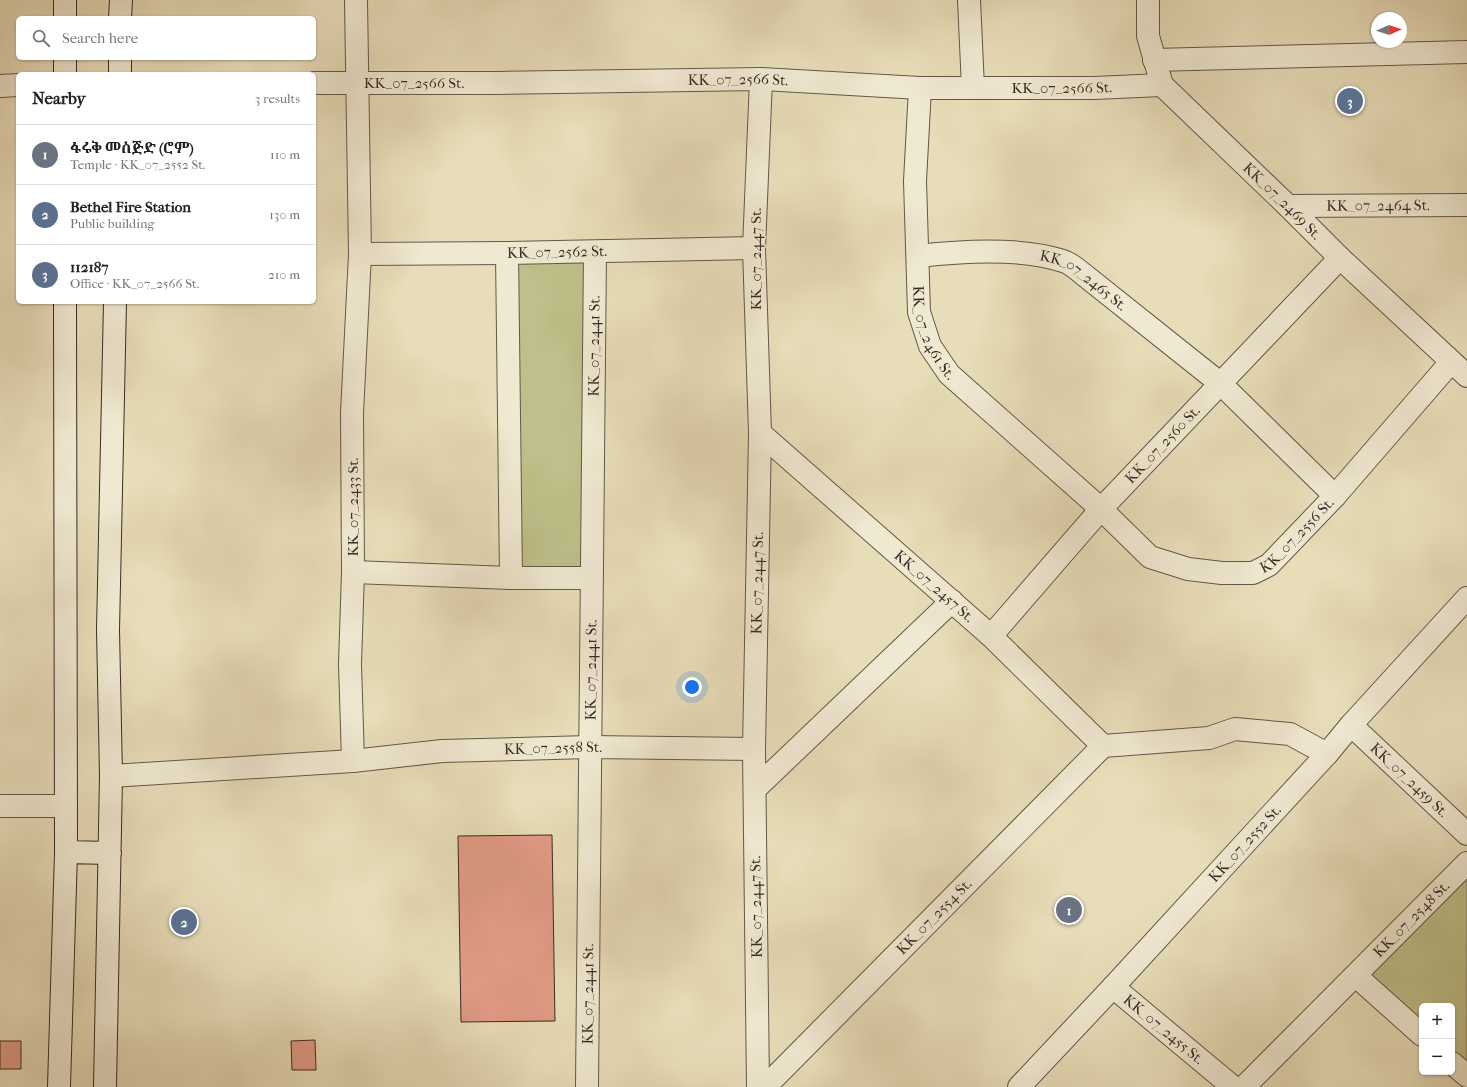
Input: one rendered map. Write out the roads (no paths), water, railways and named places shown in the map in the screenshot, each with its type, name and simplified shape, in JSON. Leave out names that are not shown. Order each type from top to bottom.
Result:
[{"type":"street","points":[[65,0],[65,16]]},
{"type":"street","points":[[120,16],[121,0]]},
{"type":"street","points":[[356,0],[358,83]]},
{"type":"street","points":[[969,0],[973,88]]},
{"type":"street","name":"KK_07_2469 St.","points":[[1148,0],[1148,36],[1162,85],[1340,258],[1467,376]]},
{"type":"street","points":[[1154,60],[1467,52]]},
{"type":"street","points":[[65,60],[65,72]]},
{"type":"street","points":[[120,60],[120,72]]},
{"type":"street","name":"KK_07_2566 St.","points":[[316,83],[761,79],[920,88],[1094,88],[1162,85]]},
{"type":"street","name":"KK_07_2447 St.","points":[[758,1087],[754,749],[760,433],[754,248],[761,79]]},
{"type":"street","name":"KK_07_2433 St.","points":[[353,761],[350,664],[353,572],[352,414],[360,254],[358,83]]},
{"type":"street","points":[[0,86],[16,85]]},
{"type":"street","name":"KK_07_2461 St.","points":[[920,88],[915,181],[919,312],[930,346],[949,374],[1101,509]]},
{"type":"street","name":"KK_07_2464 St.","points":[[1288,206],[1467,205]]},
{"type":"street","name":"KK_07_2562 St.","points":[[360,254],[507,254],[754,248]]},
{"type":"street","name":"KK_07_2465 St.","points":[[918,256],[982,251],[1044,256],[1064,261],[1083,274],[1221,384],[1335,496]]},
{"type":"street","name":"KK_07_2441 St.","points":[[587,1087],[595,252]]},
{"type":"street","points":[[507,254],[511,578]]},
{"type":"street","name":"KK_07_2560 St.","points":[[991,636],[1101,509],[1340,258]]},
{"type":"street","points":[[59,1087],[66,852],[65,304]]},
{"type":"street","points":[[105,1087],[111,776],[108,630],[115,304]]},
{"type":"street","name":"KK_07_2556 St.","points":[[1101,509],[1150,556],[1188,569],[1222,573],[1253,573],[1269,565],[1335,496],[1451,362]]},
{"type":"street","name":"KK_07_2457 St.","points":[[760,433],[991,636],[1103,746]]},
{"type":"street","points":[[353,572],[511,578],[591,578]]},
{"type":"street","name":"KK_07_2552 St.","points":[[1019,1087],[1327,754],[1351,725],[1467,599]]},
{"type":"street","points":[[755,789],[952,601]]},
{"type":"street","name":"KK_07_2459 St.","points":[[1351,725],[1467,834]]},
{"type":"street","points":[[1103,746],[1209,738],[1235,729],[1290,734],[1327,754]]},
{"type":"street","name":"KK_07_2554 St.","points":[[765,1087],[1103,746]]},
{"type":"street","name":"KK_07_2558 St.","points":[[111,776],[353,761],[442,751],[590,747],[754,749]]},
{"type":"street","points":[[0,806],[66,806]]},
{"type":"street","points":[[66,852],[110,853]]},
{"type":"street","name":"KK_07_2548 St.","points":[[1244,1087],[1467,863]]},
{"type":"street","points":[[1356,976],[1419,1032]]},
{"type":"street","name":"KK_07_2455 St.","points":[[1113,987],[1232,1087]]},
{"type":"street","points":[[1455,1066],[1467,1076]]},
{"type":"place","name":"112187","points":[[1350,101]]},
{"type":"place","name":"ፋሩቅ መስጅድ (ሮም)","points":[[1069,910]]},
{"type":"place","name":"Bethel Fire Station","points":[[184,922]]}]
